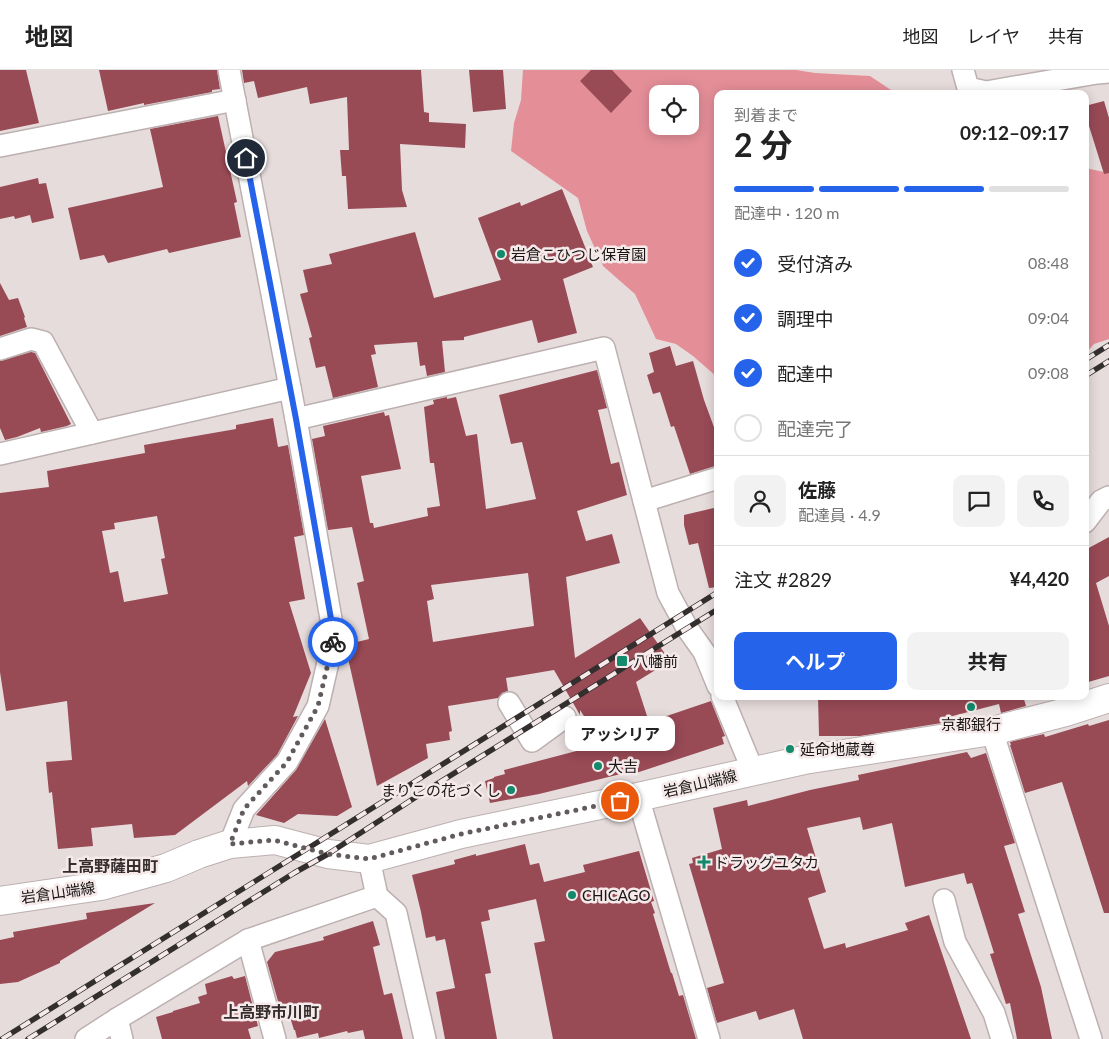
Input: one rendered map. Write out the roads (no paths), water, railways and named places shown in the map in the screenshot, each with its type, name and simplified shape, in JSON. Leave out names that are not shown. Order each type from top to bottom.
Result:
[{"type":"main road","name":"岩倉山端線","points":[[0,901],[101,886],[166,868],[199,854],[230,844],[274,840],[328,854],[369,859],[461,834],[804,760],[992,731],[1064,704],[1109,698]]},
{"type":"street","points":[[229,70],[296,419],[334,636],[318,706],[287,762],[244,809],[230,844]]},
{"type":"street","points":[[963,70],[968,88],[977,90]]},
{"type":"street","points":[[998,90],[1109,72]]},
{"type":"street","points":[[0,146],[235,100]]},
{"type":"street","points":[[0,348],[31,339],[43,342],[92,433]]},
{"type":"street","points":[[296,419],[604,348],[668,593],[687,628],[704,652],[714,676]]},
{"type":"street","points":[[0,454],[290,388]]},
{"type":"street","points":[[644,501],[714,479]]},
{"type":"street","points":[[1089,517],[1101,501],[1109,497]]},
{"type":"street","points":[[724,700],[753,771]]},
{"type":"street","points":[[509,704],[532,741],[565,718]]},
{"type":"street","points":[[992,731],[1091,1039]]},
{"type":"street","points":[[638,797],[709,1039]]},
{"type":"street","points":[[369,859],[377,896],[396,913],[424,1039]]},
{"type":"street","points":[[86,1039],[120,1029],[248,940],[377,896]]},
{"type":"street","points":[[944,900],[955,942],[994,1013],[1002,1039]]},
{"type":"street","points":[[248,940],[275,1039]]},
{"type":"railway","points":[[1089,358],[1109,345]]},
{"type":"railway","points":[[1089,374],[1109,361]]},
{"type":"railway","points":[[2,1039],[714,594]]},
{"type":"railway","points":[[28,1039],[294,873],[328,854],[714,611]]},
{"type":"place","name":"岩倉こひつじ保育園","points":[[501,254]]},
{"type":"place","name":"八幡前","points":[[622,661]]},
{"type":"place","name":"京都銀行","points":[[971,707]]},
{"type":"place","name":"延命地蔵尊","points":[[790,749]]},
{"type":"place","name":"大吉","points":[[598,766]]},
{"type":"place","name":"まりこの花づくし","points":[[511,790]]},
{"type":"place","name":"アッシリア","points":[[620,801]]},
{"type":"place","name":"ドラッグユタカ","points":[[704,862]]},
{"type":"place","name":"CHICAGO","points":[[572,895]]},
{"type":"district","name":"上高野薩田町","points":[[110,865]]},
{"type":"district","name":"上高野市川町","points":[[271,1011]]}]
